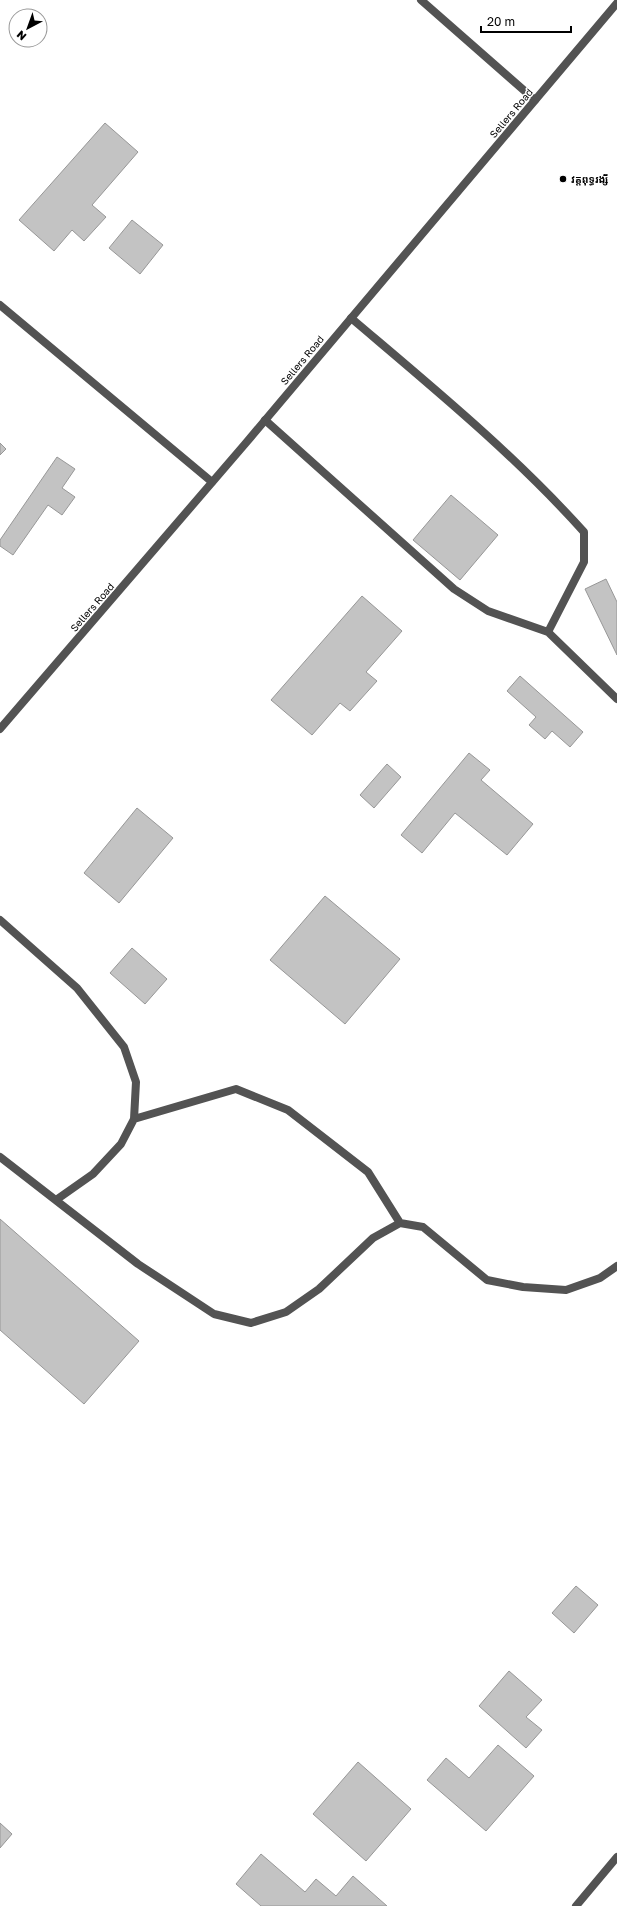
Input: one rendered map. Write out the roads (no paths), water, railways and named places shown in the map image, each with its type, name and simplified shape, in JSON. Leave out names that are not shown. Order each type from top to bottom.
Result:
[{"type":"street","points":[[421,0],[535,100]]},
{"type":"street","name":"Sellers Road","points":[[0,729],[265,420],[617,3]]},
{"type":"street","points":[[0,305],[212,482]]},
{"type":"street","points":[[351,318],[476,425],[550,494],[584,532],[584,562],[548,632]]},
{"type":"street","points":[[265,420],[454,589],[488,611],[548,632],[617,699]]},
{"type":"street","points":[[0,920],[76,988],[124,1047],[136,1082],[134,1118],[121,1144],[93,1174],[56,1200]]},
{"type":"street","points":[[134,1118],[236,1089],[288,1110],[368,1172],[400,1222]]},
{"type":"street","points":[[0,1157],[138,1264],[214,1314],[251,1323],[286,1312],[319,1290],[373,1238],[400,1222],[423,1227],[487,1280],[523,1288],[566,1290],[600,1278],[617,1266]]},
{"type":"street","points":[[576,1906],[617,1857]]},
{"type":"place","name":"វត្តពុទ្ធរង្សី","points":[[563,179]]}]
